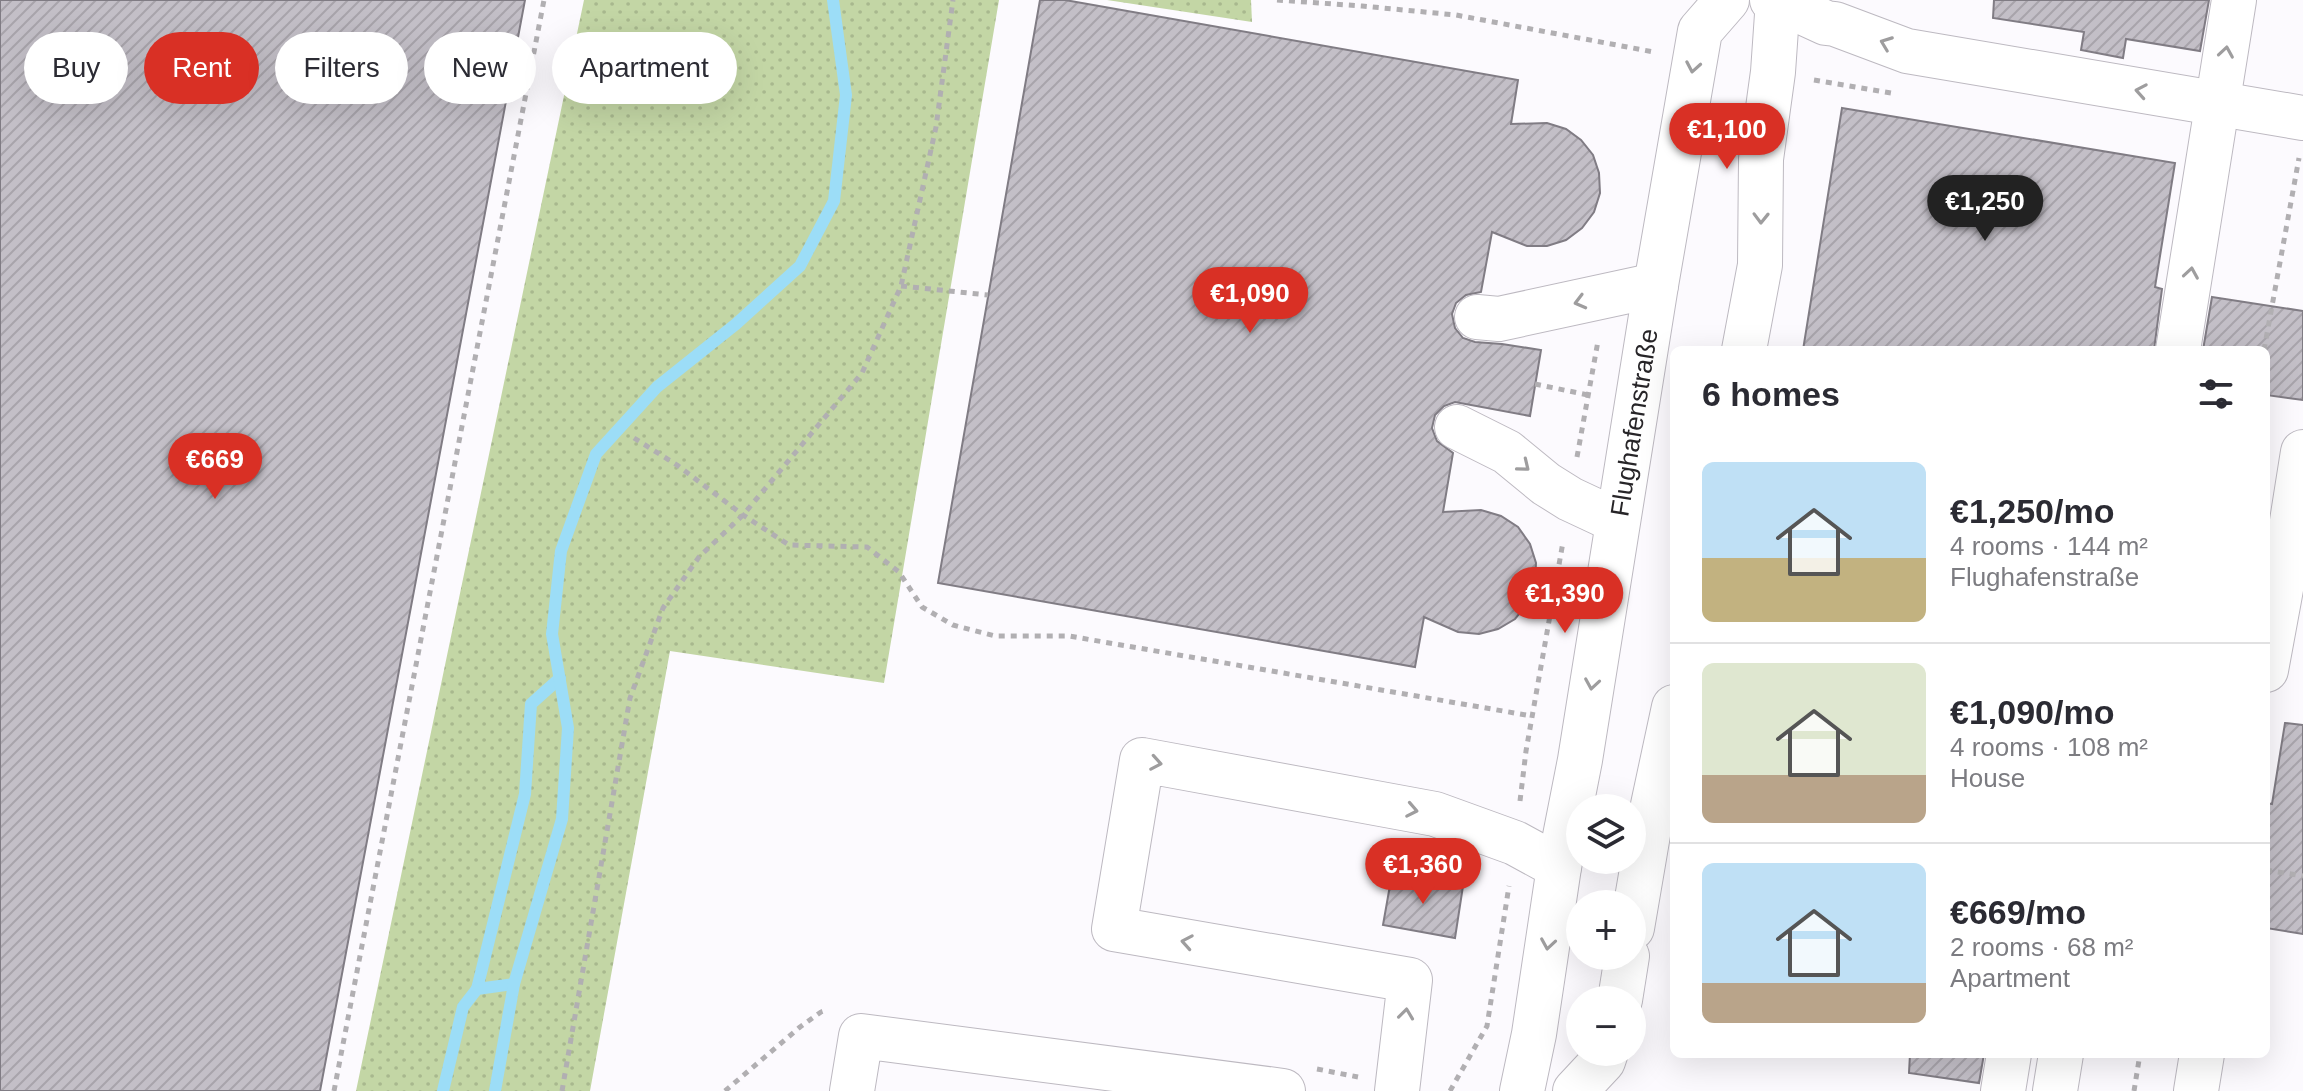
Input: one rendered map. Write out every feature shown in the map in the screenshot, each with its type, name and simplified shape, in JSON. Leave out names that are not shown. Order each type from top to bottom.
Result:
[{"type":"street","name":"Flughafenstraße","points":[[1522,1091],[1700,31],[1727,0]]},
{"type":"street","points":[[1745,346],[1760,265],[1761,159],[1773,72],[1776,0],[1826,23],[1907,51],[2218,105],[2302,135]]},
{"type":"street","points":[[2179,346],[2234,0]]},
{"type":"street","points":[[1477,317],[1499,319],[1656,285]]},
{"type":"street","points":[[1457,427],[1507,452],[1570,499],[1617,521]]},
{"type":"street","points":[[2270,648],[2303,452]]},
{"type":"street","points":[[1642,890],[1663,807],[1670,743]]},
{"type":"street","points":[[1397,1091],[1410,980],[1114,929],[1142,760],[1435,814],[1515,843],[1559,867]]},
{"type":"street","points":[[852,1091],[861,1036],[1283,1091]]},
{"type":"street","points":[[2003,1091],[2008,1058]]},
{"type":"street","points":[[2055,1091],[2060,1058]]},
{"type":"street","points":[[2196,1091],[2201,1058]]},
{"type":"street","points":[[1575,1091],[1598,1066]]},
{"type":"path","points":[[334,1091],[544,0]]},
{"type":"path","points":[[562,1091],[630,698],[663,608],[699,557],[743,515],[862,373],[901,286],[936,127],[953,0]]},
{"type":"path","points":[[1277,0],[1456,15],[1661,53]]},
{"type":"path","points":[[2265,346],[2302,135]]},
{"type":"path","points":[[901,286],[988,295]]},
{"type":"path","points":[[1450,1091],[1487,1026],[1532,716],[1606,294]]},
{"type":"path","points":[[1535,384],[1588,395]]},
{"type":"path","points":[[634,438],[789,545],[867,547],[899,572],[922,607],[953,625],[995,636],[1069,636],[1532,716]]},
{"type":"path","points":[[2270,871],[2303,876]]},
{"type":"path","points":[[2134,1091],[2139,1058]]},
{"type":"green space","points":[[584,0],[999,0],[884,683],[670,651],[590,1091],[356,1091],[562,104],[737,104],[737,32],[577,32]]},
{"type":"green space","points":[[1107,0],[1251,0],[1252,22]]},
{"type":"building","points":[[0,0],[525,0],[519,32],[424,32],[424,104],[505,104],[320,1091],[0,1091]]},
{"type":"building","points":[[1040,0],[1065,0],[1518,80],[1511,124],[1547,123],[1566,129],[1581,140],[1593,155],[1599,173],[1600,193],[1594,212],[1582,228],[1566,240],[1547,246],[1527,246],[1492,232],[1481,292],[1466,295],[1456,303],[1452,314],[1455,328],[1463,338],[1541,350],[1530,416],[1455,402],[1444,406],[1435,415],[1432,428],[1437,441],[1453,453],[1443,512],[1481,510],[1501,516],[1518,527],[1530,544],[1536,563],[1535,584],[1528,603],[1515,619],[1498,629],[1479,634],[1458,632],[1424,617],[1415,667],[938,583]]},
{"type":"building","points":[[1994,0],[2209,0],[2200,51],[2126,39],[2123,58],[2081,50],[2084,32],[1993,18]]},
{"type":"building","points":[[1842,108],[2175,163],[2155,287],[2162,289],[2155,346],[1804,346]]},
{"type":"building","points":[[2212,297],[2303,311],[2303,400],[2270,396],[2270,346],[2204,346]]},
{"type":"building","points":[[2285,723],[2303,725],[2303,934],[2270,929],[2272,804]]},
{"type":"building","points":[[1392,874],[1463,886],[1455,938],[1383,925]]},
{"type":"building","points":[[1910,1058],[1983,1058],[1979,1083],[1909,1073]]},
{"type":"waterway","points":[[495,1091],[514,984],[562,819],[568,728],[552,634],[561,551],[596,454],[657,387],[736,324],[800,266],[834,201],[846,95],[833,0]]},
{"type":"waterway","points":[[477,989],[525,794],[531,704],[560,678]]},
{"type":"waterway","points":[[443,1091],[463,1007],[477,989],[514,984]]}]
